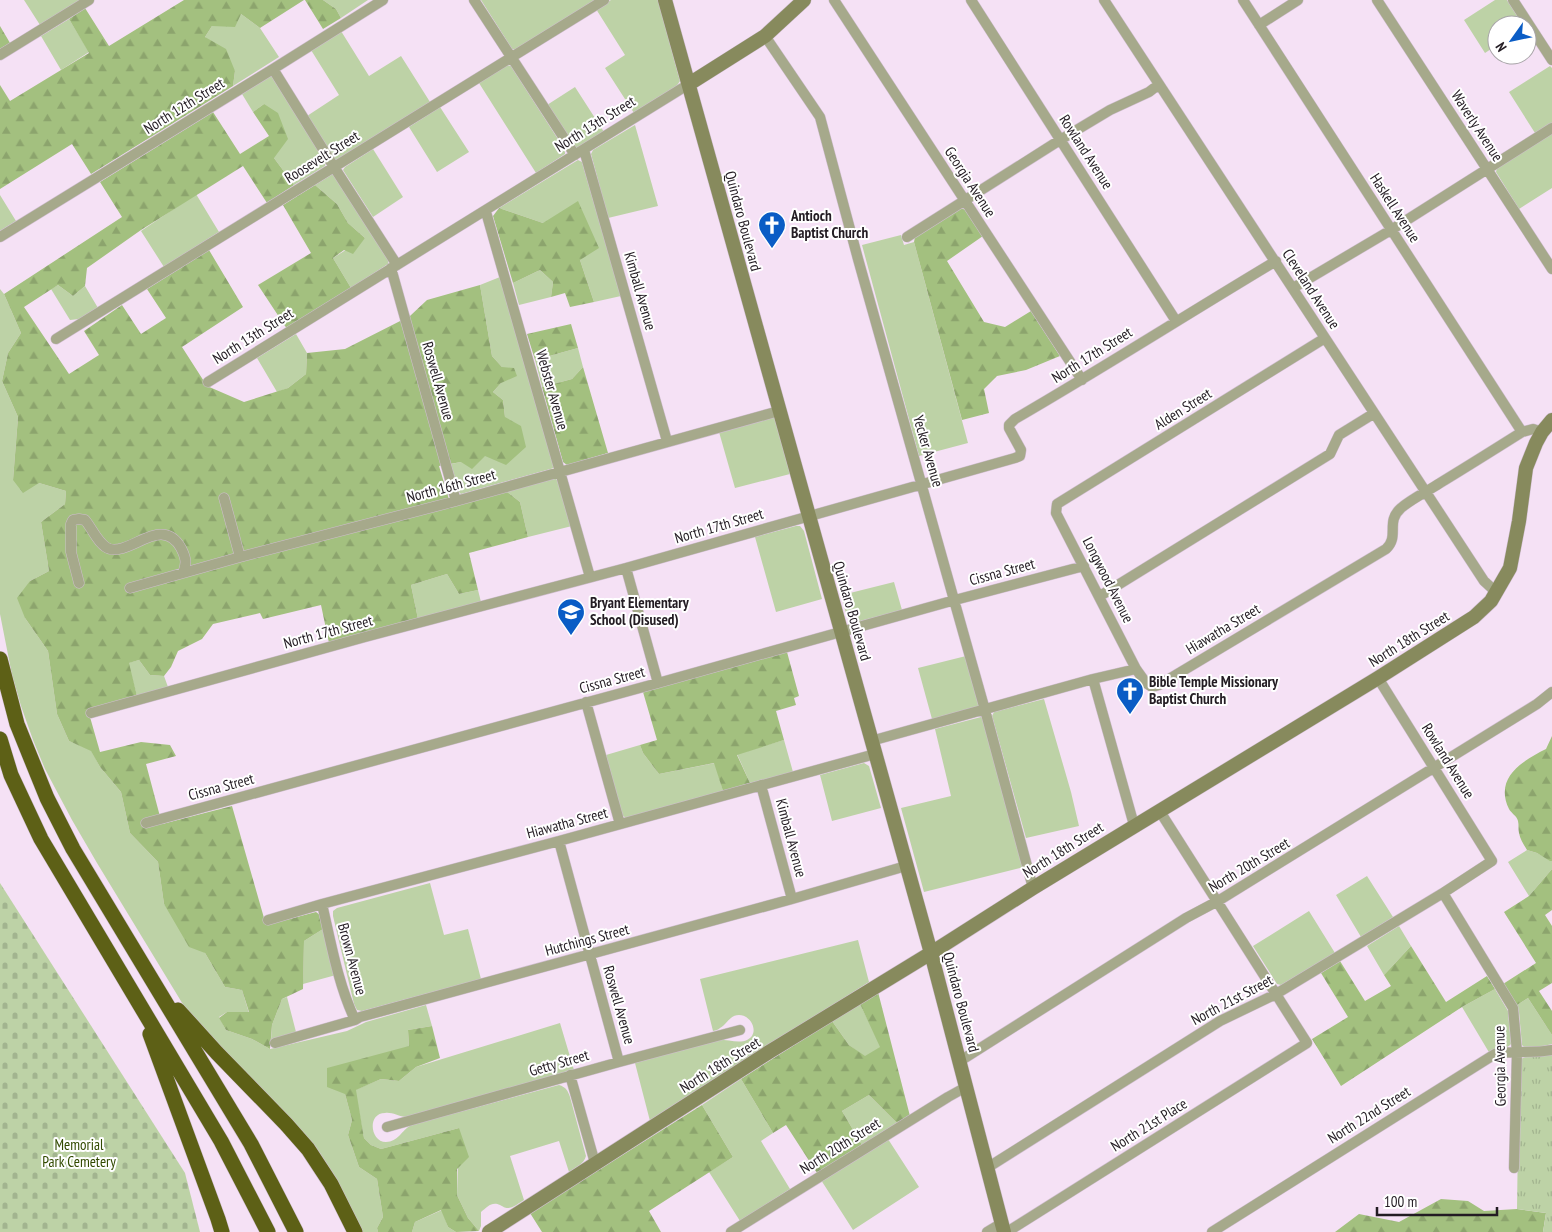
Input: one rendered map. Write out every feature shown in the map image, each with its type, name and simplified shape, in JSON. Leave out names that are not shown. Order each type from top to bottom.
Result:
[{"type":"highway","points":[[0,659],[17,724],[47,798],[73,849],[251,1144],[296,1232]]},
{"type":"highway","points":[[0,739],[11,775],[42,839],[221,1141],[268,1232]]},
{"type":"highway","points":[[155,985],[308,1149],[331,1184],[355,1232]]},
{"type":"highway","points":[[136,998],[222,1232]]},
{"type":"main road","name":"Quindaro Boulevard","points":[[665,0],[931,952],[1004,1229]]},
{"type":"main road","name":"North 13th Street","points":[[689,84],[765,36],[804,0]]},
{"type":"main road","name":"North 18th Street","points":[[489,1232],[595,1163],[1032,888],[1378,678],[1474,617],[1491,600],[1510,568],[1526,468],[1542,432],[1552,420]]},
{"type":"street","points":[[0,55],[90,0]]},
{"type":"street","name":"Kimball Avenue","points":[[474,0],[511,57],[579,152],[667,441]]},
{"type":"street","name":"Roosevelt Street","points":[[56,339],[604,0]]},
{"type":"street","name":"Georgia Avenue","points":[[834,0],[1082,380]]},
{"type":"street","name":"Rowland Avenue","points":[[971,0],[1176,321]]},
{"type":"street","name":"Cleveland Avenue","points":[[1104,0],[1158,85],[1276,261],[1373,414],[1484,581],[1496,592]]},
{"type":"street","name":"Haskell Avenue","points":[[1243,0],[1522,432]]},
{"type":"street","points":[[1259,25],[1298,0]]},
{"type":"street","name":"Waverly Avenue","points":[[1377,0],[1552,269]]},
{"type":"street","points":[[1513,0],[1552,60]]},
{"type":"street","name":"North 12th Street","points":[[0,237],[273,69],[378,1]]},
{"type":"street","name":"Yecker Avenue","points":[[765,36],[820,117],[858,259],[986,710],[1032,888]]},
{"type":"street","name":"Roswell Avenue","points":[[273,69],[394,267],[456,501]]},
{"type":"street","name":"North 13th Street","points":[[208,382],[486,212],[689,84]]},
{"type":"street","points":[[907,237],[1060,140],[1110,110],[1149,92],[1158,85]]},
{"type":"street","points":[[1293,288],[1391,230],[1552,128]]},
{"type":"street","name":"Webster Avenue","points":[[486,212],[590,577]]},
{"type":"street","name":"North 17th Street","points":[[91,713],[365,637],[626,568],[1016,458],[1020,456],[1021,450],[1010,428],[1011,423],[1015,419],[1276,261]]},
{"type":"street","name":"Alden Street","points":[[1057,504],[1325,338]]},
{"type":"street","name":"North 16th Street","points":[[130,588],[240,557],[456,501],[779,411]]},
{"type":"street","points":[[1100,596],[1330,454],[1339,435],[1373,414]]},
{"type":"street","points":[[1522,432],[1533,429],[1542,432]]},
{"type":"street","name":"Hiawatha Street","points":[[268,920],[761,785],[986,710],[1093,679],[1136,669],[1146,683],[1152,687],[1159,685],[1377,554],[1391,544],[1393,518],[1401,508],[1522,432]]},
{"type":"street","points":[[224,498],[240,557]]},
{"type":"street","name":"Longwood Avenue","points":[[1057,504],[1056,513],[1136,669]]},
{"type":"street","points":[[79,583],[70,552],[71,524],[73,520],[78,519],[84,520],[102,544],[112,549],[123,547],[154,535],[170,537],[177,542],[186,560],[187,564],[183,573]]},
{"type":"street","name":"Cissna Street","points":[[146,823],[1084,566]]},
{"type":"street","points":[[626,568],[658,683]]},
{"type":"street","name":"Rowland Avenue","points":[[1378,678],[1492,861]]},
{"type":"street","points":[[1093,679],[1134,825]]},
{"type":"street","name":"North 20th Street","points":[[960,1061],[1186,918],[1218,902],[1434,768],[1552,692]]},
{"type":"street","points":[[586,702],[620,824]]},
{"type":"street","name":"Kimball Avenue","points":[[761,785],[792,899]]},
{"type":"street","points":[[1159,810],[1276,994]]},
{"type":"street","name":"Roswell Avenue","points":[[559,841],[619,1062]]},
{"type":"street","name":"North 21st Street","points":[[987,1168],[1220,1021],[1276,994],[1443,893],[1492,861]]},
{"type":"street","name":"Hutchings Street","points":[[275,1043],[355,1020],[360,1016],[589,955],[906,866]]},
{"type":"street","name":"Georgia Avenue","points":[[1443,893],[1512,1008],[1518,1052],[1514,1168]]},
{"type":"street","name":"Brown Avenue","points":[[322,904],[337,967],[350,1011],[355,1020]]},
{"type":"street","name":"North 21st Place","points":[[1004,1229],[1307,1043],[1276,994]]},
{"type":"street","name":"Getty Street","points":[[387,1127],[570,1075],[740,1030]]},
{"type":"street","name":"North 22nd Street","points":[[1212,1232],[1487,1058],[1502,1052],[1542,1052],[1552,1050]]},
{"type":"street","points":[[570,1075],[595,1163]]},
{"type":"street","name":"North 20th Street","points":[[731,1232],[966,1087]]},
{"type":"street","points":[[987,1232],[1004,1229]]},
{"type":"green space","points":[[24,0],[81,0],[40,25]]},
{"type":"green space","points":[[184,0],[304,0],[260,28],[241,14],[235,27],[212,26],[205,37],[226,49],[235,71],[233,86],[91,174],[72,144],[0,189],[0,85],[10,101],[89,53],[69,19],[85,8],[109,46]]},
{"type":"green space","points":[[305,0],[323,0],[336,9],[341,18],[323,29]]},
{"type":"green space","points":[[323,0],[368,0],[341,18],[336,9]]},
{"type":"green space","points":[[481,0],[595,0],[516,50],[512,49]]},
{"type":"green space","points":[[611,0],[658,0],[680,81],[676,87],[634,113],[605,68],[625,55],[596,9]]},
{"type":"green space","points":[[1495,0],[1507,0],[1517,15],[1487,15],[1487,52],[1485,53],[1464,20]]},
{"type":"green space","points":[[241,14],[260,28],[279,57],[233,86],[235,71],[205,37],[212,26]]},
{"type":"green space","points":[[69,19],[89,52],[61,70],[41,36]]},
{"type":"green space","points":[[0,26],[10,43],[0,49]]},
{"type":"green space","points":[[341,31],[369,76],[401,56],[430,102],[339,159],[335,159],[307,116],[339,95],[311,50]]},
{"type":"green space","points":[[507,65],[511,66],[565,150],[565,154],[536,173],[479,83]]},
{"type":"green space","points":[[1550,66],[1552,68],[1552,123],[1535,133],[1509,92]]},
{"type":"green space","points":[[269,76],[272,77],[326,162],[325,166],[294,185],[274,158],[264,104],[253,112],[242,94]]},
{"type":"green space","points":[[575,87],[604,132],[579,148],[575,147],[547,105]]},
{"type":"green space","points":[[264,104],[278,113],[288,139],[274,158],[294,185],[267,203],[243,166],[141,230],[87,268],[85,286],[73,296],[58,285],[24,307],[69,374],[99,355],[84,331],[122,305],[141,334],[166,318],[147,289],[209,250],[243,307],[182,347],[207,386],[244,402],[288,388],[306,374],[307,353],[345,349],[410,316],[427,300],[480,285],[492,356],[502,367],[514,368],[517,376],[501,383],[493,392],[503,400],[505,417],[521,426],[526,447],[506,465],[485,456],[472,469],[461,462],[439,466],[451,506],[506,491],[520,502],[528,537],[469,553],[478,590],[459,594],[447,574],[411,585],[418,619],[329,643],[321,605],[263,619],[260,613],[213,624],[202,639],[178,651],[171,667],[164,676],[150,675],[139,660],[129,663],[137,696],[88,710],[100,752],[141,742],[170,745],[176,756],[146,764],[162,824],[232,806],[266,925],[316,912],[320,915],[323,929],[304,941],[303,989],[282,999],[272,1025],[270,1049],[252,1039],[226,1030],[219,1018],[227,1012],[249,1012],[242,990],[225,987],[205,953],[189,947],[164,904],[158,862],[130,833],[121,792],[100,767],[91,751],[69,741],[57,714],[48,651],[25,618],[17,598],[30,581],[49,571],[41,522],[65,504],[66,491],[39,483],[23,493],[13,480],[18,417],[2,381],[8,353],[21,333],[4,294],[122,217],[100,182],[213,112],[240,154],[269,136],[253,112]]},
{"type":"green space","points":[[440,107],[469,152],[437,172],[409,127]]},
{"type":"green space","points":[[635,125],[658,206],[608,218],[591,154],[593,150]]},
{"type":"green space","points":[[1552,133],[1552,188],[1519,209],[1496,172],[1497,168]]},
{"type":"green space","points":[[373,149],[403,197],[373,217],[343,170]]},
{"type":"green space","points":[[578,160],[582,162],[621,296],[594,302],[580,260],[543,223],[499,208]]},
{"type":"green space","points":[[334,175],[389,259],[388,264],[351,288],[333,258],[365,238],[348,223],[337,204],[315,185]]},
{"type":"green space","points":[[315,185],[337,204],[348,223],[365,238],[353,254],[344,250],[333,258],[351,288],[287,329],[258,285],[311,253],[283,205]]},
{"type":"green space","points":[[196,194],[219,232],[164,267],[141,231]]},
{"type":"green space","points":[[0,195],[16,221],[0,231]]},
{"type":"green space","points":[[578,201],[599,248],[580,260],[594,302],[570,307],[565,293],[551,297],[553,282],[540,270],[513,283],[493,216],[499,208],[543,223]]},
{"type":"green space","points":[[960,208],[966,210],[983,236],[947,261],[984,322],[1005,327],[1031,311],[1060,356],[1026,370],[997,376],[984,389],[989,413],[962,420],[914,242],[915,237]]},
{"type":"green space","points":[[901,235],[904,245],[914,242],[968,443],[919,456],[862,245]]},
{"type":"green space","points":[[540,270],[553,282],[551,297],[519,305],[513,283]]},
{"type":"green space","points":[[500,277],[554,468],[461,494],[458,491],[451,464],[461,462],[505,417],[503,400],[493,392],[501,383],[502,367],[492,356],[480,285]]},
{"type":"green space","points":[[58,285],[73,296],[85,286],[98,308],[79,319],[70,320],[51,289]]},
{"type":"green space","points":[[0,289],[21,333],[8,353],[2,381],[18,417],[13,480],[39,483],[66,491],[65,504],[41,522],[49,571],[30,581],[25,618],[48,651],[57,714],[69,741],[91,750],[100,767],[121,792],[130,833],[158,862],[164,904],[205,953],[225,987],[242,990],[249,1013],[227,1012],[219,1017],[226,1030],[252,1039],[270,1049],[347,1031],[366,1022],[426,1005],[432,1026],[408,1030],[409,1046],[345,1094],[352,1120],[348,1135],[359,1167],[377,1179],[383,1217],[377,1228],[378,1232],[360,1232],[346,1201],[187,1011],[72,820],[45,769],[33,740],[12,675],[0,614]]},
{"type":"green space","points":[[571,324],[578,348],[535,360],[527,334]]},
{"type":"green space","points":[[296,334],[307,353],[306,374],[288,388],[277,392],[257,358]]},
{"type":"green space","points":[[578,348],[583,367],[572,379],[542,387],[535,360]]},
{"type":"green space","points":[[583,367],[608,453],[567,465],[563,462],[542,387],[572,379]]},
{"type":"green space","points":[[775,418],[790,474],[735,488],[719,432]]},
{"type":"green space","points":[[555,478],[558,481],[572,526],[528,537],[520,502],[506,491]]},
{"type":"green space","points":[[800,526],[804,531],[822,599],[776,612],[755,537]]},
{"type":"green space","points":[[447,574],[459,594],[478,590],[481,602],[418,619],[411,585]]},
{"type":"green space","points":[[894,582],[902,610],[853,623],[850,621],[845,610],[842,595]]},
{"type":"green space","points":[[787,652],[799,696],[794,698],[796,705],[776,711],[784,740],[737,755],[750,783],[723,791],[714,763],[659,774],[643,753],[640,745],[657,740],[643,692]]},
{"type":"green space","points":[[966,656],[980,703],[977,707],[932,719],[918,668]]},
{"type":"green space","points":[[139,660],[150,675],[164,676],[168,687],[137,696],[128,663]]},
{"type":"green space","points":[[1044,699],[1079,826],[1026,838],[992,716],[994,712]]},
{"type":"green space","points":[[981,717],[984,719],[1024,867],[924,892],[901,808],[951,796],[935,729]]},
{"type":"green space","points":[[1552,736],[1552,861],[1550,861],[1537,853],[1527,850],[1522,842],[1517,819],[1509,809],[1505,798],[1505,788],[1513,772],[1528,759],[1546,749]]},
{"type":"green space","points":[[784,740],[793,772],[750,783],[737,754]]},
{"type":"green space","points":[[640,745],[643,753],[659,774],[715,763],[723,791],[626,818],[622,815],[606,755]]},
{"type":"green space","points":[[864,763],[869,766],[881,808],[832,821],[820,775]]},
{"type":"green space","points":[[1527,850],[1552,861],[1552,869],[1529,896],[1508,862]]},
{"type":"green space","points":[[1552,869],[1552,910],[1545,915],[1552,926],[1552,983],[1539,991],[1552,1011],[1552,1035],[1528,998],[1517,1005],[1503,984],[1536,963],[1504,912],[1529,896]]},
{"type":"green space","points":[[1367,876],[1393,917],[1361,937],[1336,895]]},
{"type":"green space","name":"Memorial Park Cemetery","points":[[0,883],[185,1173],[200,1232],[0,1232]]},
{"type":"green space","points":[[430,883],[444,935],[468,929],[481,979],[362,1011],[357,1010],[354,1004],[333,911],[337,908]]},
{"type":"green space","points":[[1309,911],[1335,953],[1281,985],[1277,984],[1253,946]]},
{"type":"green space","points":[[1399,926],[1411,946],[1384,975],[1367,946]]},
{"type":"green space","points":[[323,929],[336,975],[303,984],[304,941]]},
{"type":"green space","points":[[858,940],[869,982],[650,1121],[635,1063],[716,1040],[744,1041],[753,1034],[754,1029],[751,1021],[739,1015],[733,1016],[719,1029],[713,1031],[700,979]]},
{"type":"green space","points":[[1411,946],[1446,1002],[1487,976],[1495,989],[1462,1007],[1341,1086],[1312,1039],[1348,1017],[1321,973],[1340,961],[1365,1001],[1391,986],[1384,975]]},
{"type":"green space","points":[[1495,989],[1508,1011],[1511,1044],[1490,1054],[1462,1007]]},
{"type":"green space","points":[[878,992],[910,1116],[897,1123],[869,1095],[842,1111],[862,1145],[817,1173],[786,1125],[773,1133],[741,1079],[832,1021],[849,1045],[865,1056],[880,1047],[860,1004]]},
{"type":"green space","points":[[287,997],[296,1032],[271,1040],[272,1025],[282,999]]},
{"type":"green space","points":[[1528,998],[1552,1035],[1552,1044],[1535,1048],[1525,1048],[1522,1045],[1517,1005]]},
{"type":"green space","points":[[860,1004],[881,1047],[865,1057],[849,1045],[832,1021]]},
{"type":"green space","points":[[560,1023],[574,1070],[405,1117],[390,1113],[379,1114],[373,1122],[374,1133],[381,1141],[386,1142],[397,1138],[411,1125],[559,1085],[565,1088],[570,1097],[586,1156],[585,1159],[569,1172],[559,1141],[510,1156],[524,1200],[510,1208],[492,1204],[481,1212],[479,1231],[468,1218],[457,1195],[459,1128],[381,1149],[371,1145],[364,1138],[355,1090],[381,1079],[399,1081],[416,1067]]},
{"type":"green space","points":[[432,1026],[440,1058],[416,1067],[399,1081],[381,1079],[356,1090],[364,1138],[371,1145],[381,1149],[459,1128],[469,1157],[457,1169],[457,1195],[468,1218],[479,1231],[456,1232],[448,1227],[441,1210],[415,1222],[412,1232],[378,1232],[377,1228],[383,1217],[377,1179],[359,1167],[348,1135],[352,1120],[345,1094],[327,1087],[327,1068],[409,1046],[408,1030]]},
{"type":"green space","points":[[1552,1055],[1552,1232],[1543,1232],[1546,1213],[1517,1209],[1519,1064],[1521,1059],[1525,1057]]},
{"type":"green space","points":[[741,1079],[773,1133],[761,1141],[790,1189],[740,1221],[709,1172],[733,1157],[702,1105]]},
{"type":"green space","points":[[869,1095],[897,1123],[862,1145],[842,1111]]},
{"type":"green space","points":[[702,1105],[733,1157],[649,1211],[661,1232],[542,1232],[530,1213]]},
{"type":"green space","points":[[888,1139],[919,1187],[853,1230],[821,1180]]},
{"type":"green space","points":[[1441,1199],[1468,1201],[1484,1211],[1517,1209],[1546,1213],[1543,1232],[1335,1232],[1359,1214],[1399,1222]]},
{"type":"green space","points":[[442,1210],[448,1227],[456,1232],[412,1232],[415,1222]]},
{"type":"place","name":"Antioch Baptist Church","points":[[772,249]]},
{"type":"place","name":"Bryant Elementary School (Disused)","points":[[571,636]]},
{"type":"place","name":"Bible Temple Missionary Baptist Church","points":[[1130,715]]}]
